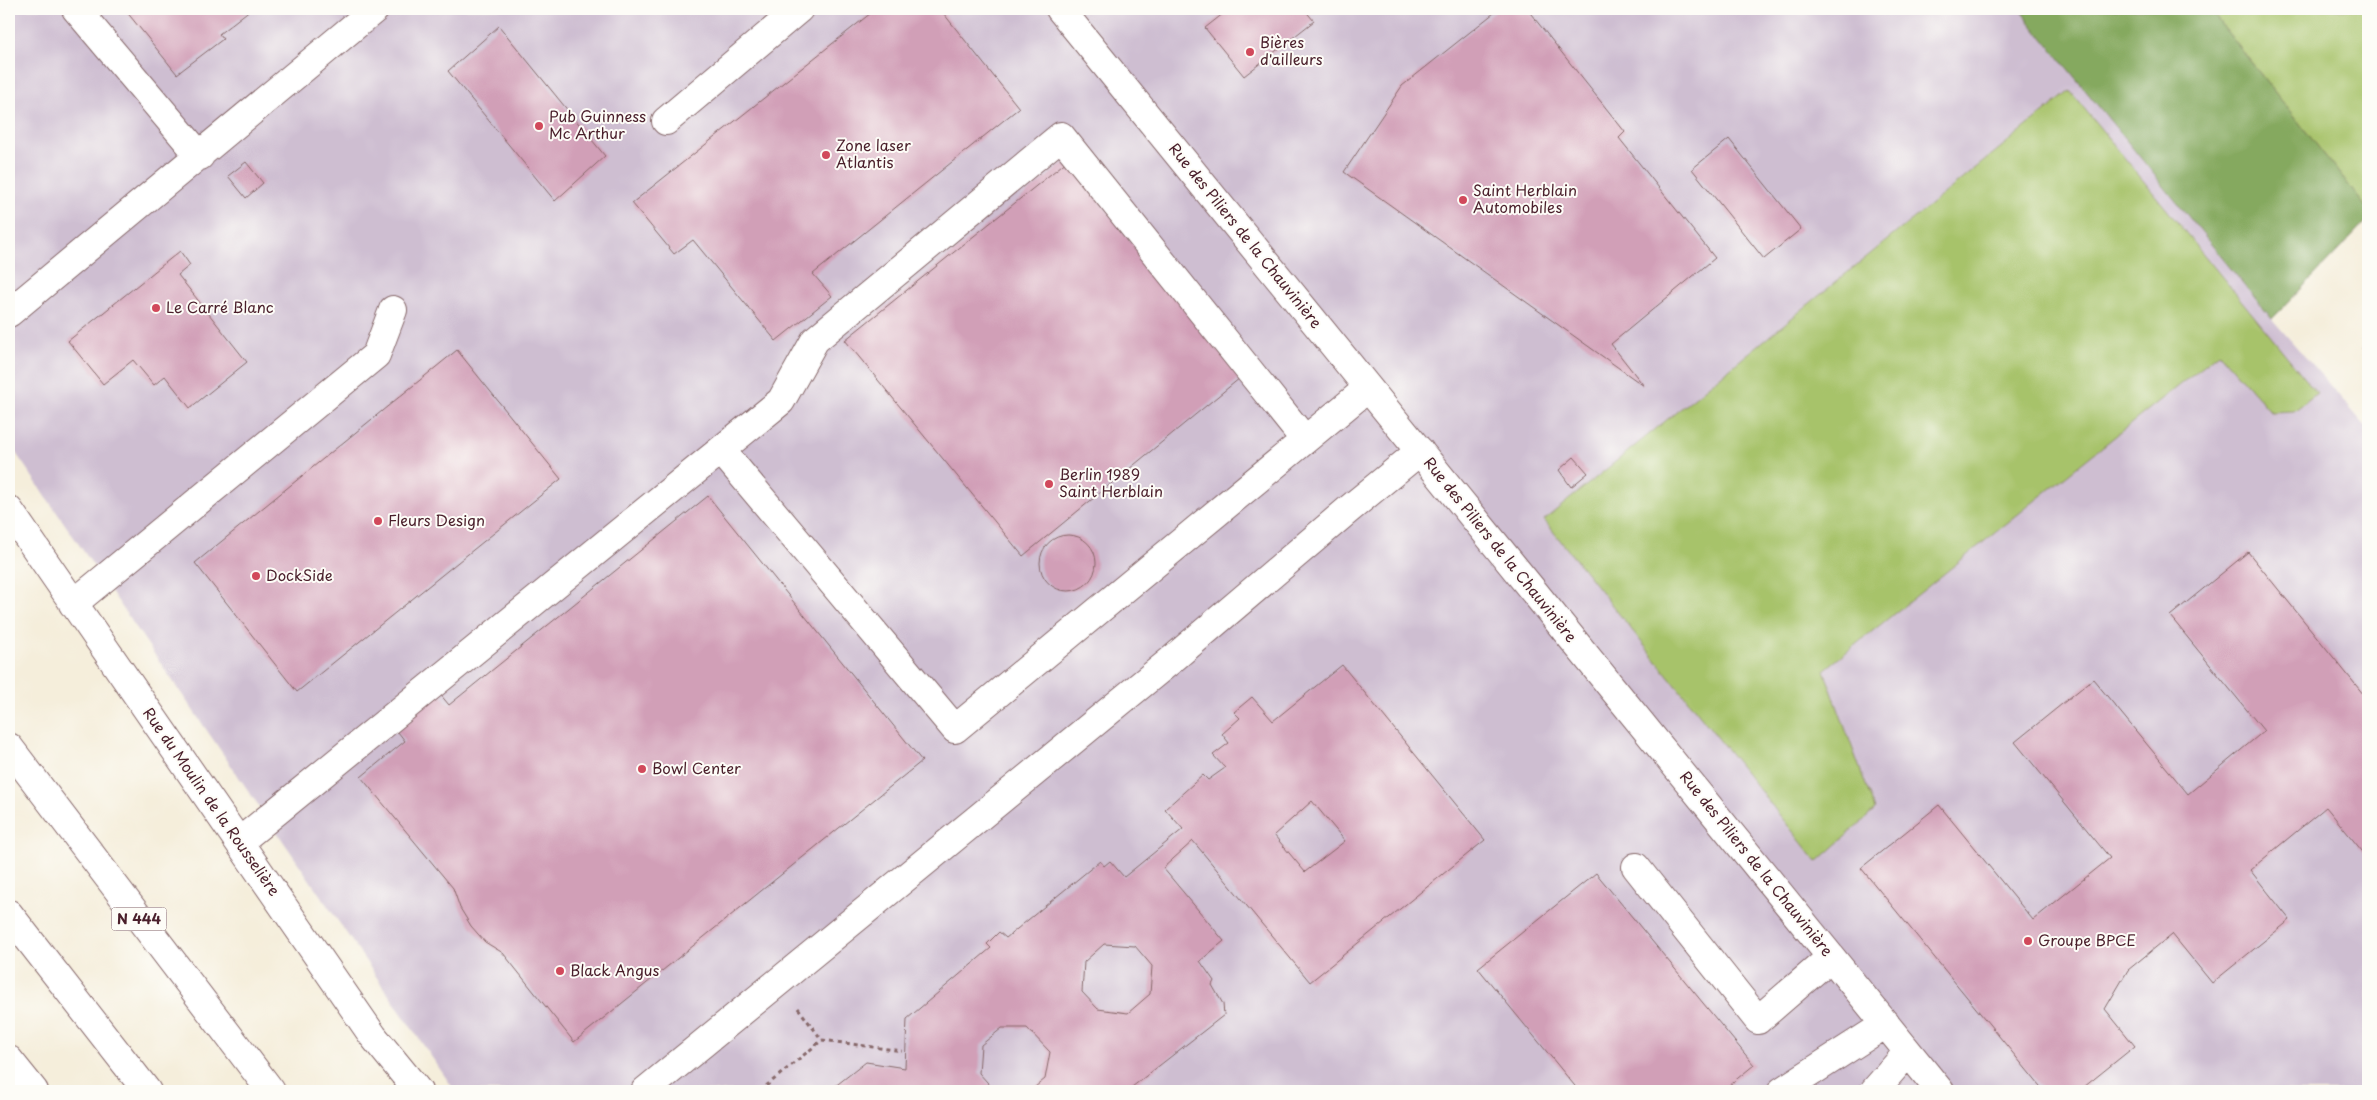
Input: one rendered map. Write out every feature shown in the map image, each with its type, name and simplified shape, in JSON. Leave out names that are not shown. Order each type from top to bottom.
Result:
[{"type":"main road","points":[[76,9],[200,156]]},
{"type":"main road","points":[[9,313],[375,9]]},
{"type":"main road","points":[[666,122],[799,9]]},
{"type":"main road","name":"Rue des Piliers de la Chauvinière","points":[[1060,9],[1940,1091]]},
{"type":"main road","points":[[239,842],[781,401],[815,340],[1061,136],[1305,440]]},
{"type":"main road","points":[[73,604],[376,355],[393,310]]},
{"type":"main road","points":[[721,450],[955,729],[1368,388]]},
{"type":"main road","points":[[645,1091],[1176,657],[1420,451]]},
{"type":"main road","name":"Rue du Moulin de la Rousselière","points":[[9,510],[373,1036],[418,1091]]},
{"type":"main road","name":"N 444","points":[[9,747],[271,1091]]},
{"type":"main road","points":[[1636,867],[1758,1020],[1831,957]]},
{"type":"main road","points":[[9,914],[147,1091]]},
{"type":"main road","points":[[1782,1091],[1886,1024]]},
{"type":"main road","points":[[1874,1091],[1908,1052]]},
{"type":"main road","points":[[9,1060],[34,1091]]},
{"type":"path","points":[[778,982],[822,1040],[902,1051]]},
{"type":"path","points":[[760,1091],[822,1040]]},
{"type":"shaded area","points":[[9,9],[2019,9],[2272,319],[2368,429],[2368,1091],[455,1091],[9,443]]},
{"type":"green space","points":[[2019,9],[2209,9],[2368,210],[2368,220],[2272,319]]},
{"type":"green space","points":[[2209,9],[2368,9],[2368,210]]},
{"type":"green space","points":[[2070,91],[2317,393],[2294,411],[2271,412],[2219,353],[1824,670],[1875,810],[1817,862],[1544,520]]},
{"type":"building","points":[[119,9],[251,9],[219,34],[223,39],[177,74],[126,11]]},
{"type":"building","name":"Zone laser Atlantis","points":[[876,9],[940,9],[1019,108],[813,274],[832,296],[776,341],[693,240],[674,254],[632,203]]},
{"type":"building","name":"Bières d'ailleurs","points":[[1229,9],[1304,9],[1314,21],[1244,76],[1205,28]]},
{"type":"building","name":"Saint Herblain Automobiles","points":[[1499,9],[1527,9],[1625,132],[1619,138],[1715,258],[1611,344],[1644,386],[1344,172],[1402,86]]},
{"type":"building","points":[[499,26],[605,156],[555,201],[448,71]]},
{"type":"building","points":[[1729,139],[1801,229],[1764,259],[1692,169]]},
{"type":"building","points":[[1067,161],[1240,378],[1023,556],[845,340]]},
{"type":"building","points":[[246,162],[263,183],[246,198],[228,176]]},
{"type":"building","name":"Le Carré Blanc","points":[[180,251],[190,265],[178,275],[247,362],[190,408],[165,376],[154,385],[133,360],[103,384],[68,341]]},
{"type":"building","points":[[2368,337],[2368,352],[2362,349]]},
{"type":"building","name":"Fleurs Design","points":[[457,350],[561,479],[297,692],[195,563]]},
{"type":"building","points":[[1574,457],[1588,473],[1571,487],[1559,470]]},
{"type":"building","name":"Bowl Center","points":[[708,496],[922,761],[574,1042],[503,953],[485,942],[471,926],[460,908],[453,888],[361,777],[405,741],[391,723],[435,688],[449,705]]},
{"type":"building","points":[[1068,535],[1079,537],[1088,543],[1094,552],[1096,563],[1094,574],[1088,583],[1079,589],[1068,591],[1057,589],[1048,583],[1042,574],[1040,563],[1042,552],[1048,543],[1057,537]]},
{"type":"building","points":[[2248,552],[2368,700],[2368,856],[2326,807],[2250,870],[2290,920],[2212,983],[2172,934],[2128,970],[2105,1009],[2135,1046],[2079,1091],[2044,1091],[1861,868],[1939,805],[2033,920],[2110,858],[2015,742],[2093,679],[2188,794],[2264,731],[2170,616]]},
{"type":"building","points":[[1342,665],[1485,840],[1310,982],[1193,841],[1163,868],[1224,941],[1200,961],[1214,981],[1212,985],[1223,1004],[1224,1015],[1132,1087],[1133,1091],[1030,1091],[1045,1079],[1050,1052],[1027,1028],[1002,1028],[981,1045],[979,1073],[995,1091],[829,1091],[866,1062],[905,1068],[907,1019],[991,948],[987,944],[999,932],[1006,938],[1100,861],[1104,866],[1110,861],[1124,877],[1183,829],[1165,809],[1203,775],[1208,780],[1225,768],[1213,755],[1229,743],[1222,734],[1240,718],[1234,712],[1252,697],[1273,721]],"holes":[[[1312,801],[1345,841],[1305,872],[1274,835]],[[1104,944],[1135,946],[1152,966],[1150,994],[1128,1013],[1098,1009],[1082,992],[1084,962]]]},
{"type":"building","points":[[1596,873],[1754,1065],[1722,1091],[1579,1091],[1478,968]]},
{"type":"place","name":"Bières d'ailleurs","points":[[1250,52]]},
{"type":"place","name":"Pub Guinness Mc Arthur","points":[[539,126]]},
{"type":"place","name":"Zone laser Atlantis","points":[[826,155]]},
{"type":"place","name":"Saint Herblain Automobiles","points":[[1463,200]]},
{"type":"place","name":"Le Carré Blanc","points":[[156,308]]},
{"type":"place","name":"Berlin 1989 Saint Herblain","points":[[1049,484]]},
{"type":"place","name":"Fleurs Design","points":[[378,521]]},
{"type":"place","name":"DockSide","points":[[256,576]]},
{"type":"place","name":"Bowl Center","points":[[642,769]]},
{"type":"place","name":"Groupe BPCE","points":[[2028,941]]},
{"type":"place","name":"Black Angus","points":[[560,971]]}]
